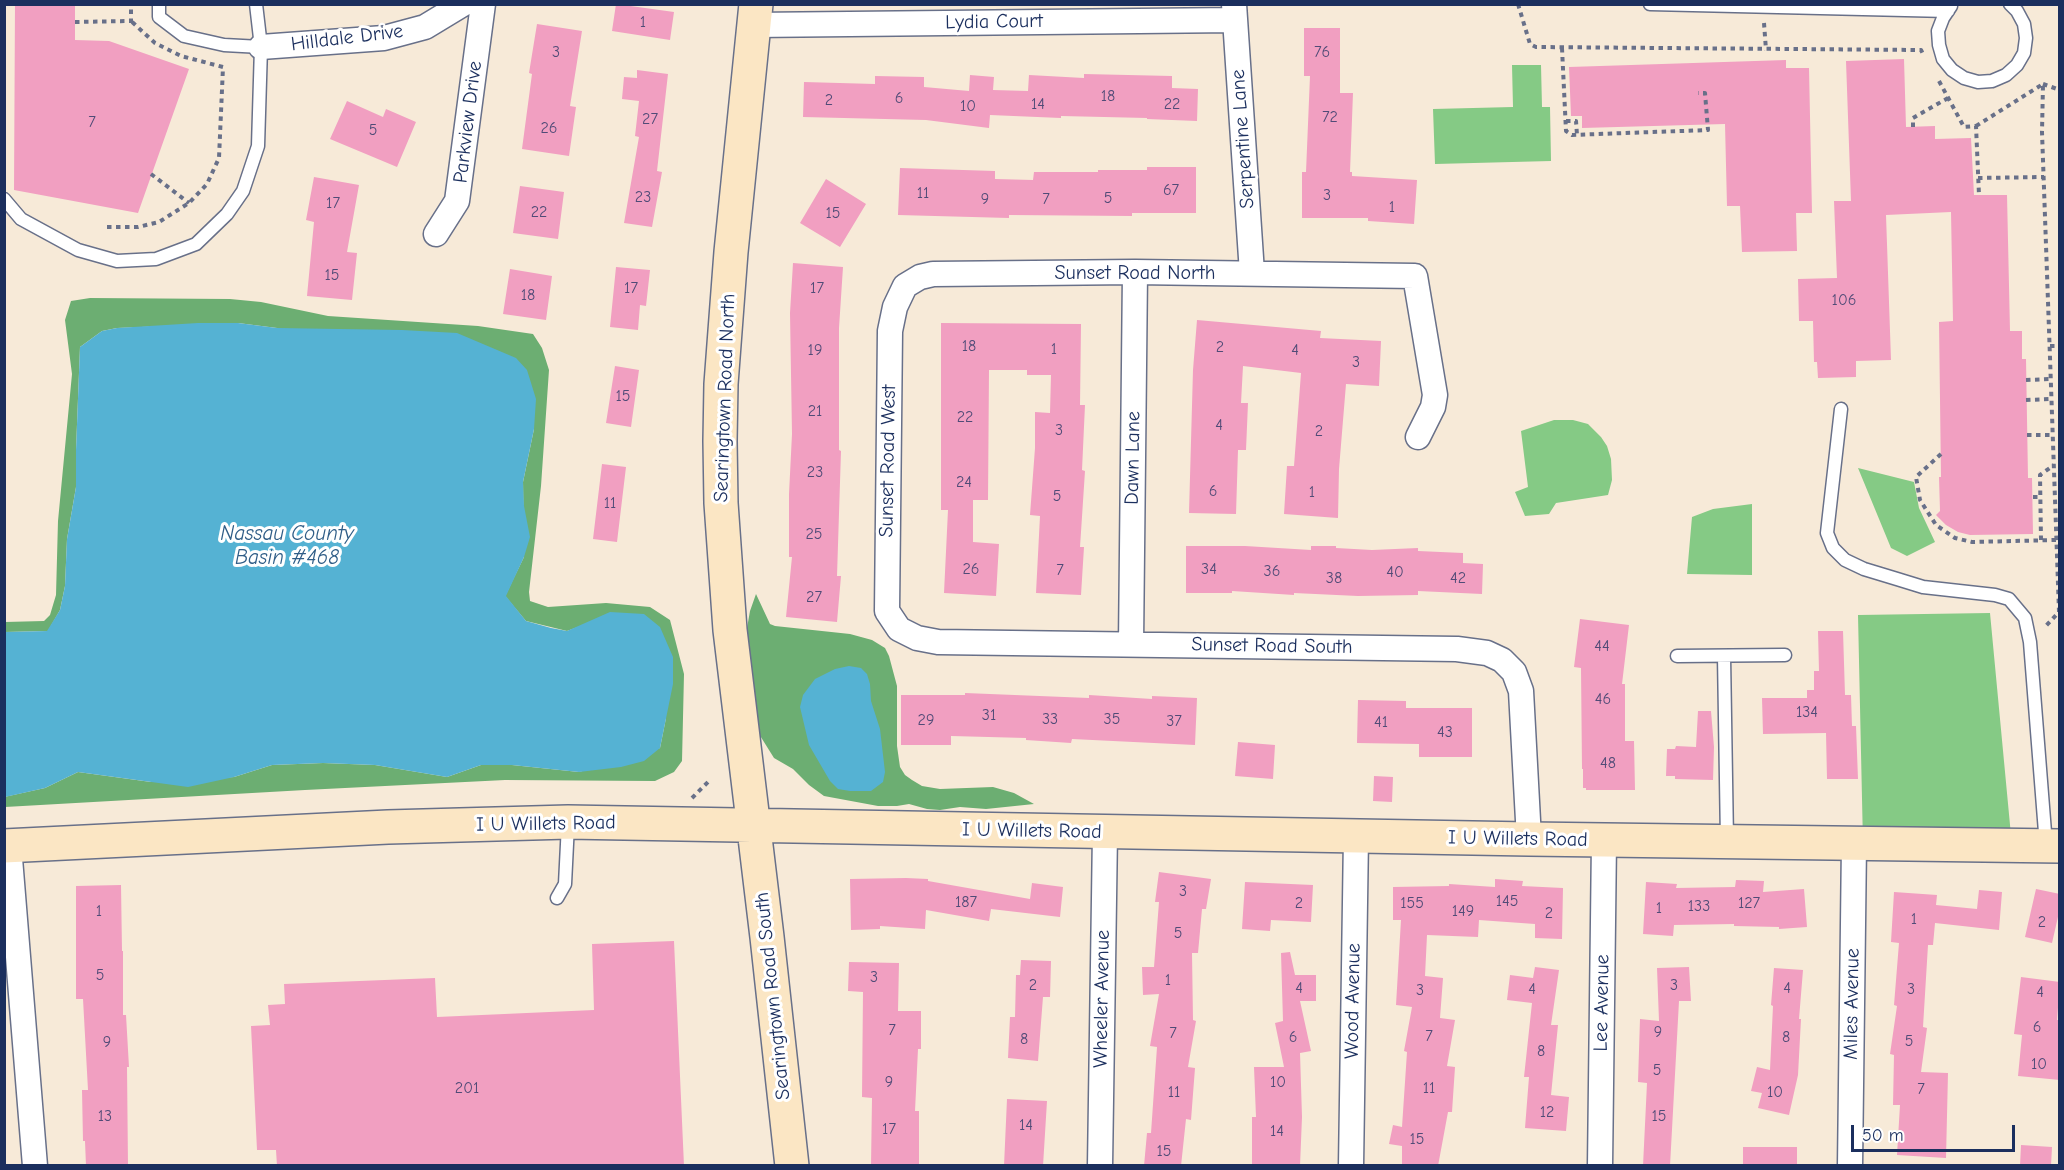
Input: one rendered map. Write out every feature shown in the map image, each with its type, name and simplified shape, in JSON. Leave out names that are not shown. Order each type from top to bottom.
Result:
[{"type":"main road","name":"Searingtown Road North","points":[[754,826],[730,630],[721,503],[720,441],[721,384],[731,252],[755,15]]},
{"type":"main road","name":"I U Willets Road","points":[[7,846],[388,827],[568,822],[2053,846]]},
{"type":"main road","name":"Searingtown Road South","points":[[754,826],[792,1166]]},
{"type":"street","name":"Hilldale Drive","points":[[261,47],[384,38],[425,27],[463,4]]},
{"type":"street","name":"Parkview Drive","points":[[436,234],[457,201],[483,4]]},
{"type":"street","name":"Lydia Court","points":[[755,15],[1234,12]]},
{"type":"street","name":"Serpentine Lane","points":[[1234,12],[1252,273]]},
{"type":"street","name":"Sunset Road North","points":[[890,331],[895,307],[905,286],[920,277],[933,274],[1136,272],[1415,276],[1435,395],[1433,407],[1418,437]]},
{"type":"street","name":"Dawn Lane","points":[[1131,644],[1136,272]]},
{"type":"street","name":"Sunset Road West","points":[[886,591],[890,331]]},
{"type":"street","name":"Sunset Road South","points":[[886,591],[887,611],[899,629],[917,638],[938,642],[1457,649],[1488,653],[1503,660],[1514,672],[1521,691],[1529,839]]},
{"type":"street","name":"Wheeler Avenue","points":[[1100,1166],[1105,832]]},
{"type":"street","name":"Wood Avenue","points":[[1351,1166],[1356,836]]},
{"type":"street","name":"Lee Avenue","points":[[1600,1166],[1604,840]]},
{"type":"street","name":"Miles Avenue","points":[[1850,1166],[1854,843]]},
{"type":"street","points":[[7,846],[35,1166]]},
{"type":"lane","points":[[159,4],[159,17],[184,36],[224,45],[261,47]]},
{"type":"lane","points":[[4,199],[21,219],[78,250],[117,261],[156,259],[196,244],[226,214],[243,191],[258,146],[261,47],[256,4]]},
{"type":"lane","points":[[1650,4],[1951,8]]},
{"type":"lane","points":[[1951,8],[1943,18],[1938,31],[1938,45],[1943,59],[1952,70],[1964,78],[1978,82],[1992,81],[2006,75],[2017,65],[2024,53],[2026,39],[2024,24],[2010,4]]},
{"type":"lane","points":[[1841,410],[1827,533],[1833,548],[1845,560],[1864,569],[1923,587],[1995,595],[2009,599],[2025,618],[2030,642],[2053,846]]},
{"type":"lane","points":[[1677,656],[1785,655]]},
{"type":"lane","points":[[1724,656],[1727,842]]},
{"type":"lane","points":[[557,898],[565,884],[568,822]]},
{"type":"path","points":[[131,4],[131,21]]},
{"type":"path","points":[[1518,4],[1530,44],[1536,47],[1921,50],[1926,60]]},
{"type":"path","points":[[1763,7],[1766,50]]},
{"type":"path","points":[[75,22],[131,21],[155,43],[181,56],[223,67],[219,158],[207,184],[189,203],[159,222],[138,227],[107,227]]},
{"type":"path","points":[[1562,48],[1566,131],[1572,135],[1708,130],[1705,93],[1698,93]]},
{"type":"path","points":[[1937,79],[1964,127],[1976,126],[2043,84]]},
{"type":"path","points":[[2043,84],[2060,90]]},
{"type":"path","points":[[2030,642],[2059,612],[2044,177],[2043,84]]},
{"type":"path","points":[[1913,127],[1913,118],[1948,98]]},
{"type":"path","points":[[1566,121],[1576,121],[1577,135]]},
{"type":"path","points":[[1976,126],[1979,195]]},
{"type":"path","points":[[151,174],[189,203]]},
{"type":"path","points":[[1978,178],[2044,177]]},
{"type":"path","points":[[2050,346],[2060,346]]},
{"type":"path","points":[[2026,380],[2051,380]]},
{"type":"path","points":[[2026,400],[2051,399]]},
{"type":"path","points":[[2027,435],[2053,435]]},
{"type":"path","points":[[1941,454],[1916,477],[1920,500],[1936,525],[1955,538],[1972,542],[2056,540]]},
{"type":"path","points":[[2041,540],[2040,475],[2054,465]]},
{"type":"path","points":[[2033,497],[2040,498]]},
{"type":"path","points":[[1987,536],[1987,542]]},
{"type":"path","points":[[692,798],[709,781]]},
{"type":"green space","points":[[1512,65],[1541,65],[1542,107],[1550,107],[1551,161],[1435,164],[1433,109],[1513,107]]},
{"type":"green space","points":[[90,298],[230,299],[261,302],[328,316],[478,326],[533,334],[542,348],[549,370],[530,601],[548,607],[606,603],[650,607],[670,620],[684,674],[682,761],[674,772],[655,781],[505,780],[5,807],[4,797],[45,788],[78,772],[151,782],[234,777],[272,765],[323,763],[375,765],[447,777],[481,765],[512,765],[579,772],[660,748],[666,718],[586,624],[567,631],[526,621],[505,596],[524,557],[523,482],[534,429],[277,328],[238,323],[117,328],[102,331],[80,347],[76,487],[67,539],[65,586],[60,610],[48,631],[5,632],[5,622],[44,621],[50,615],[56,595],[58,521],[72,374],[65,320],[71,301]]},
{"type":"green space","points":[[1554,420],[1573,420],[1588,424],[1601,437],[1611,459],[1612,480],[1608,495],[1556,503],[1549,514],[1525,516],[1515,492],[1528,487],[1521,431]]},
{"type":"green space","points":[[1858,468],[1914,482],[1919,508],[1935,542],[1907,556],[1891,548]]},
{"type":"green space","points":[[1752,504],[1752,575],[1687,574],[1692,517],[1713,509]]},
{"type":"green space","points":[[756,594],[770,624],[850,634],[872,640],[885,648],[897,686],[897,746],[900,767],[905,775],[922,786],[940,789],[993,787],[1014,793],[1034,804],[986,809],[960,807],[940,810],[909,804],[878,806],[824,796],[809,785],[793,769],[774,758],[754,726],[746,648],[750,611]]},
{"type":"green space","points":[[1990,613],[2012,846],[1863,844],[1858,615]]},
{"type":"water","name":"Nassau County Basin #468","points":[[198,323],[238,323],[277,328],[457,333],[516,358],[527,370],[536,399],[534,429],[523,482],[524,506],[530,537],[524,557],[506,596],[526,621],[551,628],[567,631],[610,612],[644,614],[660,627],[673,657],[673,684],[660,748],[644,761],[621,767],[579,772],[512,765],[481,765],[447,777],[375,765],[323,763],[272,765],[234,777],[188,787],[78,772],[45,788],[5,797],[5,632],[47,631],[60,610],[65,586],[67,539],[76,487],[80,347],[102,331]]},
{"type":"water","points":[[849,666],[861,668],[867,674],[871,701],[880,729],[885,772],[883,782],[871,791],[838,789],[830,781],[809,745],[800,707],[803,695],[815,679],[835,669]]},
{"type":"building","points":[[15,4],[75,4],[75,40],[109,41],[189,69],[138,213],[14,190]]},
{"type":"building","points":[[616,4],[674,12],[670,40],[612,31]]},
{"type":"building","points":[[537,24],[582,31],[570,106],[576,107],[569,156],[522,149],[532,74],[529,73]]},
{"type":"building","points":[[1304,28],[1340,28],[1340,93],[1353,93],[1350,172],[1352,176],[1417,180],[1414,224],[1368,221],[1368,218],[1302,218],[1302,172],[1306,172],[1310,76],[1304,76]]},
{"type":"building","points":[[1904,59],[1906,127],[1935,126],[1935,139],[1971,138],[1974,195],[2007,195],[2010,331],[2022,331],[2022,359],[2026,359],[2028,478],[2032,478],[2033,534],[1970,535],[1958,532],[1946,525],[1936,515],[1940,511],[1939,477],[1941,477],[1939,322],[1953,321],[1951,212],[1886,215],[1891,360],[1856,361],[1856,377],[1818,378],[1817,362],[1814,362],[1813,321],[1799,321],[1798,279],[1837,278],[1834,201],[1851,201],[1846,61]]},
{"type":"building","points":[[1786,60],[1786,68],[1809,68],[1812,213],[1796,213],[1797,251],[1742,252],[1740,206],[1727,206],[1725,124],[1582,128],[1582,116],[1571,116],[1569,67]]},
{"type":"building","points":[[637,70],[668,74],[657,171],[662,172],[652,227],[624,223],[639,137],[635,136],[639,101],[622,99],[624,77],[637,78]]},
{"type":"building","points":[[1084,74],[1172,76],[1172,88],[1198,89],[1197,121],[990,115],[989,128],[926,120],[803,117],[804,82],[875,84],[875,76],[924,77],[924,87],[969,91],[970,75],[994,77],[993,90],[1028,91],[1029,75],[1084,78]]},
{"type":"building","points":[[347,101],[383,117],[386,109],[416,122],[397,167],[330,139]]},
{"type":"building","points":[[1147,167],[1196,167],[1196,213],[1132,213],[1132,216],[1009,215],[1009,218],[898,215],[900,168],[995,171],[995,179],[1033,180],[1034,172],[1147,170]]},
{"type":"building","points":[[314,177],[359,185],[347,252],[357,253],[352,300],[307,296],[314,222],[306,220]]},
{"type":"building","points":[[826,179],[866,204],[840,247],[800,223]]},
{"type":"building","points":[[520,186],[564,192],[558,239],[513,233]]},
{"type":"building","points":[[793,263],[843,267],[839,328],[839,450],[841,451],[837,576],[841,576],[837,622],[786,617],[792,557],[789,557],[789,494],[792,434],[790,313]]},
{"type":"building","points":[[616,267],[650,270],[646,306],[640,305],[638,330],[610,327]]},
{"type":"building","points":[[510,269],[552,276],[546,320],[503,314]]},
{"type":"building","points":[[1197,320],[1321,331],[1320,338],[1381,341],[1379,386],[1346,384],[1339,469],[1338,518],[1284,514],[1287,466],[1294,466],[1301,373],[1243,366],[1241,403],[1248,403],[1246,450],[1238,450],[1236,514],[1189,513],[1193,370]]},
{"type":"building","points":[[941,323],[1081,324],[1080,405],[1085,405],[1082,470],[1085,471],[1080,547],[1084,547],[1081,595],[1036,593],[1040,516],[1030,515],[1035,412],[1050,413],[1051,375],[1027,375],[1027,370],[989,370],[988,500],[973,500],[973,542],[999,544],[996,596],[944,593],[948,510],[941,510]]},
{"type":"building","points":[[615,366],[639,370],[631,427],[606,423]]},
{"type":"building","points":[[602,464],[626,467],[617,542],[593,539]]},
{"type":"building","points":[[1186,546],[1245,546],[1311,550],[1311,546],[1372,550],[1418,548],[1418,551],[1463,553],[1463,563],[1483,564],[1482,594],[1418,591],[1418,595],[1358,596],[1232,591],[1232,593],[1186,593]]},
{"type":"building","points":[[1580,619],[1629,625],[1622,684],[1625,684],[1625,741],[1634,741],[1635,790],[1586,790],[1583,788],[1581,668],[1574,667]]},
{"type":"building","points":[[1818,631],[1843,631],[1845,695],[1851,695],[1852,726],[1856,726],[1858,779],[1827,779],[1826,733],[1763,734],[1762,698],[1807,698],[1807,690],[1814,690],[1814,671],[1819,671]]},
{"type":"building","points":[[965,693],[1089,698],[1089,695],[1152,699],[1152,696],[1197,698],[1195,745],[1072,739],[1071,743],[1026,740],[1026,738],[951,736],[951,745],[901,745],[901,695],[965,695]]},
{"type":"building","points":[[1358,700],[1406,701],[1406,708],[1472,708],[1472,757],[1419,757],[1419,744],[1357,743]]},
{"type":"building","points":[[1698,711],[1711,711],[1714,747],[1713,780],[1675,779],[1675,776],[1666,776],[1667,749],[1675,749],[1676,746],[1696,747]]},
{"type":"building","points":[[1238,742],[1275,745],[1273,779],[1235,776]]},
{"type":"building","points":[[1374,776],[1393,777],[1392,802],[1373,801]]},
{"type":"building","points":[[1159,872],[1211,879],[1206,909],[1202,909],[1198,953],[1192,953],[1193,1020],[1196,1021],[1188,1067],[1195,1068],[1191,1120],[1186,1119],[1181,1166],[1144,1166],[1147,1133],[1151,1133],[1157,1047],[1150,1046],[1159,994],[1143,995],[1142,967],[1154,967],[1159,902],[1155,902]]},
{"type":"building","points":[[850,879],[928,879],[928,881],[1030,899],[1032,883],[1063,887],[1060,917],[991,909],[989,921],[926,910],[925,929],[880,926],[880,929],[851,930]]},
{"type":"building","points":[[1495,879],[1523,881],[1522,886],[1563,888],[1562,939],[1535,938],[1535,924],[1479,920],[1478,937],[1427,935],[1425,976],[1443,978],[1440,1018],[1455,1020],[1447,1066],[1455,1067],[1452,1112],[1448,1112],[1438,1166],[1402,1166],[1402,1146],[1389,1144],[1393,1125],[1402,1127],[1407,1052],[1404,1051],[1412,1007],[1396,1005],[1401,920],[1393,920],[1393,887],[1449,886],[1449,884],[1495,887]]},
{"type":"building","points":[[1736,880],[1764,881],[1763,892],[1804,889],[1807,927],[1779,929],[1779,927],[1734,926],[1734,924],[1674,925],[1673,936],[1643,934],[1646,882],[1677,884],[1676,888],[1735,887]]},
{"type":"building","points":[[1245,882],[1313,885],[1311,922],[1271,920],[1270,931],[1242,929]]},
{"type":"building","points":[[121,885],[123,1015],[126,1015],[129,1067],[127,1067],[128,1166],[86,1166],[82,1090],[88,1090],[83,999],[76,999],[76,886]]},
{"type":"building","points":[[2036,889],[2060,894],[2060,908],[2052,943],[2025,937]]},
{"type":"building","points":[[1979,890],[2002,892],[1999,930],[1935,923],[1933,945],[1928,945],[1923,1027],[1927,1028],[1921,1072],[1948,1073],[1946,1158],[1897,1155],[1900,1105],[1893,1105],[1894,1055],[1890,1054],[1897,1006],[1894,1005],[1899,943],[1891,942],[1894,892],[1937,895],[1936,905],[1977,909]]},
{"type":"building","points":[[674,941],[684,1166],[277,1166],[276,1150],[257,1150],[251,1026],[270,1025],[268,1005],[285,1004],[284,984],[435,978],[437,1017],[594,1010],[592,944]]},
{"type":"building","points":[[1290,952],[1295,975],[1316,975],[1316,1001],[1300,1001],[1311,1051],[1300,1053],[1302,1117],[1300,1166],[1252,1166],[1252,1117],[1256,1117],[1254,1067],[1284,1067],[1275,1023],[1283,1021],[1281,953]]},
{"type":"building","points":[[1021,960],[1051,961],[1050,997],[1043,997],[1038,1061],[1008,1058],[1010,1017],[1015,1017],[1016,975],[1020,975]]},
{"type":"building","points":[[849,962],[899,963],[898,1011],[921,1011],[921,1049],[918,1049],[915,1111],[919,1111],[919,1166],[871,1166],[872,1098],[862,1097],[863,992],[848,991]]},
{"type":"building","points":[[1535,967],[1559,970],[1551,1025],[1558,1025],[1551,1095],[1569,1097],[1566,1131],[1525,1128],[1529,1077],[1524,1077],[1532,1003],[1507,1000],[1510,975],[1533,978]]},
{"type":"building","points":[[1689,967],[1691,1001],[1679,1001],[1670,1166],[1643,1166],[1647,1083],[1638,1082],[1640,1019],[1659,1021],[1657,968]]},
{"type":"building","points":[[1774,968],[1803,970],[1798,1075],[1789,1115],[1758,1108],[1762,1093],[1751,1091],[1757,1067],[1770,1070]]},
{"type":"building","points":[[2021,977],[2060,982],[2057,1020],[2060,1020],[2060,1080],[2018,1076],[2022,1035],[2014,1034]]},
{"type":"building","points":[[1007,1099],[1047,1101],[1043,1166],[1004,1166]]},
{"type":"building","points":[[2021,1145],[2052,1147],[2051,1166],[2020,1166]]},
{"type":"building","points":[[1743,1147],[1797,1147],[1797,1166],[1743,1166]]}]
